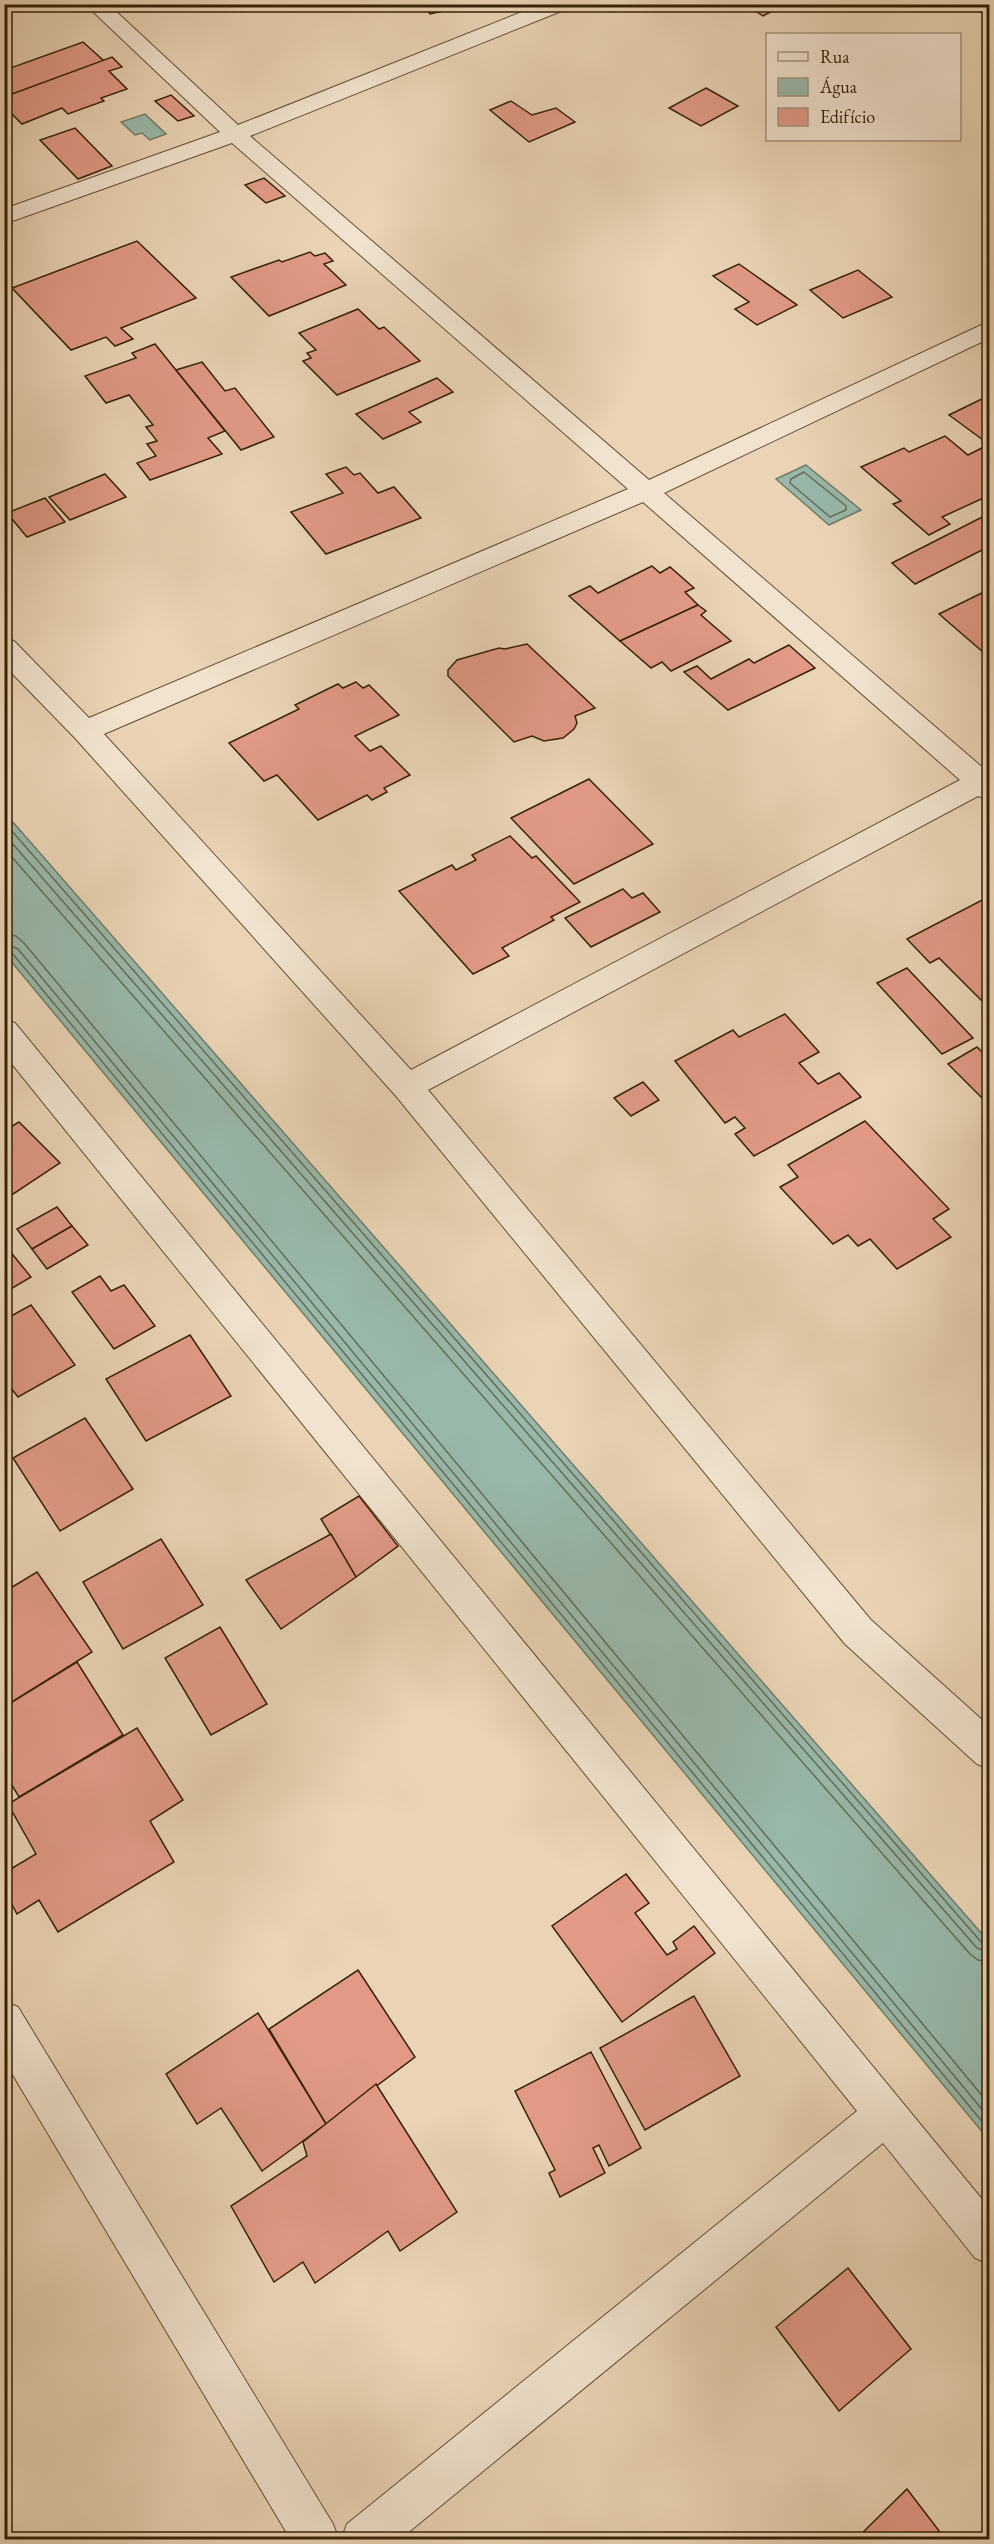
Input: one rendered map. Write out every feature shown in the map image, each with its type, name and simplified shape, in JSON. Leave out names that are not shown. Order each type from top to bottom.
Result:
[{"type":"street","points":[[95,4],[235,134],[985,786],[407,1087]]},
{"type":"street","points":[[4,217],[235,134],[562,4]]},
{"type":"street","points":[[85,731],[646,491],[990,328]]},
{"type":"street","points":[[4,648],[85,731],[407,1087],[858,1632],[990,1752]]},
{"type":"street","points":[[4,1031],[990,2243]]},
{"type":"street","points":[[4,2022],[317,2540]]},
{"type":"street","points":[[363,2540],[886,2114]]},
{"type":"water","points":[[145,114],[166,134],[150,140],[142,133],[135,135],[121,122]]},
{"type":"water","points":[[806,465],[861,510],[829,525],[776,479]]},
{"type":"water","points":[[5,813],[989,1942],[989,2140],[5,954]]},
{"type":"building","points":[[423,4],[476,4],[430,14]]},
{"type":"building","points":[[745,4],[786,4],[763,16]]},
{"type":"building","points":[[975,4],[990,4],[990,17],[971,7]]},
{"type":"building","points":[[83,42],[104,61],[4,97],[4,65],[8,69]]},
{"type":"building","points":[[112,57],[122,67],[109,71],[127,89],[101,98],[104,101],[68,114],[62,108],[22,124],[4,106],[4,97]]},
{"type":"building","points":[[706,88],[738,106],[701,126],[669,108]]},
{"type":"building","points":[[171,95],[194,116],[178,121],[155,101]]},
{"type":"building","points":[[511,101],[532,115],[556,108],[575,122],[529,142],[490,110]]},
{"type":"building","points":[[75,128],[112,166],[78,179],[40,140]]},
{"type":"building","points":[[264,178],[285,196],[266,203],[245,185]]},
{"type":"building","points":[[137,241],[196,298],[121,328],[133,339],[115,346],[106,337],[71,350],[12,288]]},
{"type":"building","points":[[310,252],[315,256],[325,253],[333,261],[324,264],[346,285],[269,316],[231,277],[279,260],[282,262]]},
{"type":"building","points":[[739,264],[797,305],[757,325],[735,309],[749,302],[713,276]]},
{"type":"building","points":[[858,270],[892,297],[843,318],[810,290]]},
{"type":"building","points":[[358,309],[379,329],[384,327],[420,361],[337,395],[303,361],[311,358],[307,353],[316,350],[299,333]]},
{"type":"building","points":[[155,344],[225,431],[208,438],[222,454],[150,480],[137,463],[156,456],[147,444],[157,441],[146,427],[153,425],[129,395],[106,403],[85,376],[136,358],[132,353]]},
{"type":"building","points":[[202,362],[225,391],[235,388],[274,437],[241,450],[176,370]]},
{"type":"building","points":[[437,378],[453,392],[409,412],[421,422],[383,439],[356,414]]},
{"type":"building","points":[[990,395],[990,445],[949,415]]},
{"type":"building","points":[[945,436],[968,455],[982,448],[990,454],[990,495],[942,517],[950,524],[929,535],[893,504],[901,501],[861,467],[904,448],[909,452]]},
{"type":"building","points":[[346,467],[354,475],[360,473],[378,493],[394,487],[421,518],[326,554],[291,512],[343,493],[326,474]]},
{"type":"building","points":[[105,474],[126,497],[70,520],[49,497]]},
{"type":"building","points":[[45,498],[65,522],[27,537],[7,513]]},
{"type":"building","points":[[990,513],[990,546],[915,584],[892,563]]},
{"type":"building","points":[[652,566],[660,573],[670,567],[694,588],[685,592],[698,605],[620,641],[569,596],[590,586],[598,593]]},
{"type":"building","points":[[990,589],[990,658],[939,614]]},
{"type":"building","points":[[698,605],[706,611],[701,615],[731,641],[671,671],[662,662],[651,668],[620,641]]},
{"type":"building","points":[[527,644],[595,708],[575,716],[577,723],[574,729],[563,738],[544,741],[532,736],[514,742],[448,676],[448,670],[457,660],[499,648],[505,649]]},
{"type":"building","points":[[789,645],[815,668],[728,710],[684,672],[697,666],[711,679],[749,659],[754,663]]},
{"type":"building","points":[[356,682],[363,688],[369,685],[399,715],[355,736],[370,751],[381,746],[410,775],[384,788],[387,792],[372,800],[367,795],[318,820],[277,775],[264,781],[229,743],[299,709],[295,705],[338,684],[343,688]]},
{"type":"building","points":[[589,779],[653,844],[574,884],[511,818]]},
{"type":"building","points":[[510,836],[532,858],[536,856],[580,902],[551,917],[554,920],[502,948],[509,956],[473,974],[399,891],[452,865],[456,870],[476,860],[472,855]]},
{"type":"building","points":[[623,889],[632,898],[643,893],[660,912],[591,947],[565,918]]},
{"type":"building","points":[[990,896],[990,1009],[939,958],[930,963],[907,939]]},
{"type":"building","points":[[907,968],[973,1038],[942,1054],[877,983]]},
{"type":"building","points":[[785,1014],[819,1052],[799,1063],[818,1084],[839,1073],[861,1097],[754,1156],[735,1134],[745,1128],[735,1117],[725,1123],[675,1061],[733,1030],[739,1037]]},
{"type":"building","points":[[977,1047],[990,1060],[990,1106],[948,1064]]},
{"type":"building","points":[[643,1082],[659,1100],[631,1116],[614,1098]]},
{"type":"building","points":[[865,1121],[949,1209],[933,1219],[951,1237],[897,1269],[870,1239],[858,1246],[848,1235],[833,1244],[780,1187],[798,1177],[788,1165]]},
{"type":"building","points":[[19,1122],[60,1163],[4,1200],[4,1131]]},
{"type":"building","points":[[57,1207],[72,1226],[32,1249],[17,1229]]},
{"type":"building","points":[[72,1226],[88,1245],[47,1269],[32,1249]]},
{"type":"building","points":[[4,1244],[31,1277],[4,1293]]},
{"type":"building","points":[[100,1276],[111,1291],[124,1285],[155,1326],[114,1349],[72,1292]]},
{"type":"building","points":[[31,1305],[75,1365],[18,1397],[4,1379],[4,1320]]},
{"type":"building","points":[[190,1335],[231,1396],[146,1441],[106,1379]]},
{"type":"building","points":[[85,1418],[133,1489],[60,1531],[13,1458]]},
{"type":"building","points":[[359,1496],[398,1546],[356,1577],[321,1519]]},
{"type":"building","points":[[331,1534],[356,1577],[281,1629],[246,1580]]},
{"type":"building","points":[[161,1539],[203,1605],[123,1649],[83,1582]]},
{"type":"building","points":[[37,1572],[92,1652],[4,1707],[4,1592]]},
{"type":"building","points":[[220,1627],[267,1704],[211,1735],[165,1658]]},
{"type":"building","points":[[77,1662],[123,1735],[19,1797],[4,1772],[4,1707]]},
{"type":"building","points":[[137,1728],[183,1800],[150,1821],[174,1862],[58,1932],[39,1900],[17,1914],[4,1890],[4,1873],[36,1854],[8,1804]]},
{"type":"building","points":[[626,1874],[649,1903],[635,1913],[667,1955],[677,1949],[673,1942],[694,1926],[715,1953],[622,2022],[552,1926]]},
{"type":"building","points":[[358,1970],[415,2057],[326,2124],[269,2029]]},
{"type":"building","points":[[694,1996],[740,2076],[645,2130],[600,2048]]},
{"type":"building","points":[[258,2013],[326,2124],[262,2171],[221,2108],[197,2124],[166,2074]]},
{"type":"building","points":[[591,2052],[641,2148],[609,2166],[599,2145],[593,2148],[605,2173],[560,2197],[549,2173],[555,2170],[515,2091]]},
{"type":"building","points":[[376,2084],[457,2212],[400,2251],[388,2231],[315,2283],[303,2262],[274,2282],[231,2206],[307,2156],[303,2142]]},
{"type":"building","points":[[848,2268],[911,2349],[839,2411],[776,2327]]},
{"type":"building","points":[[907,2489],[946,2540],[860,2540],[858,2537]]}]
